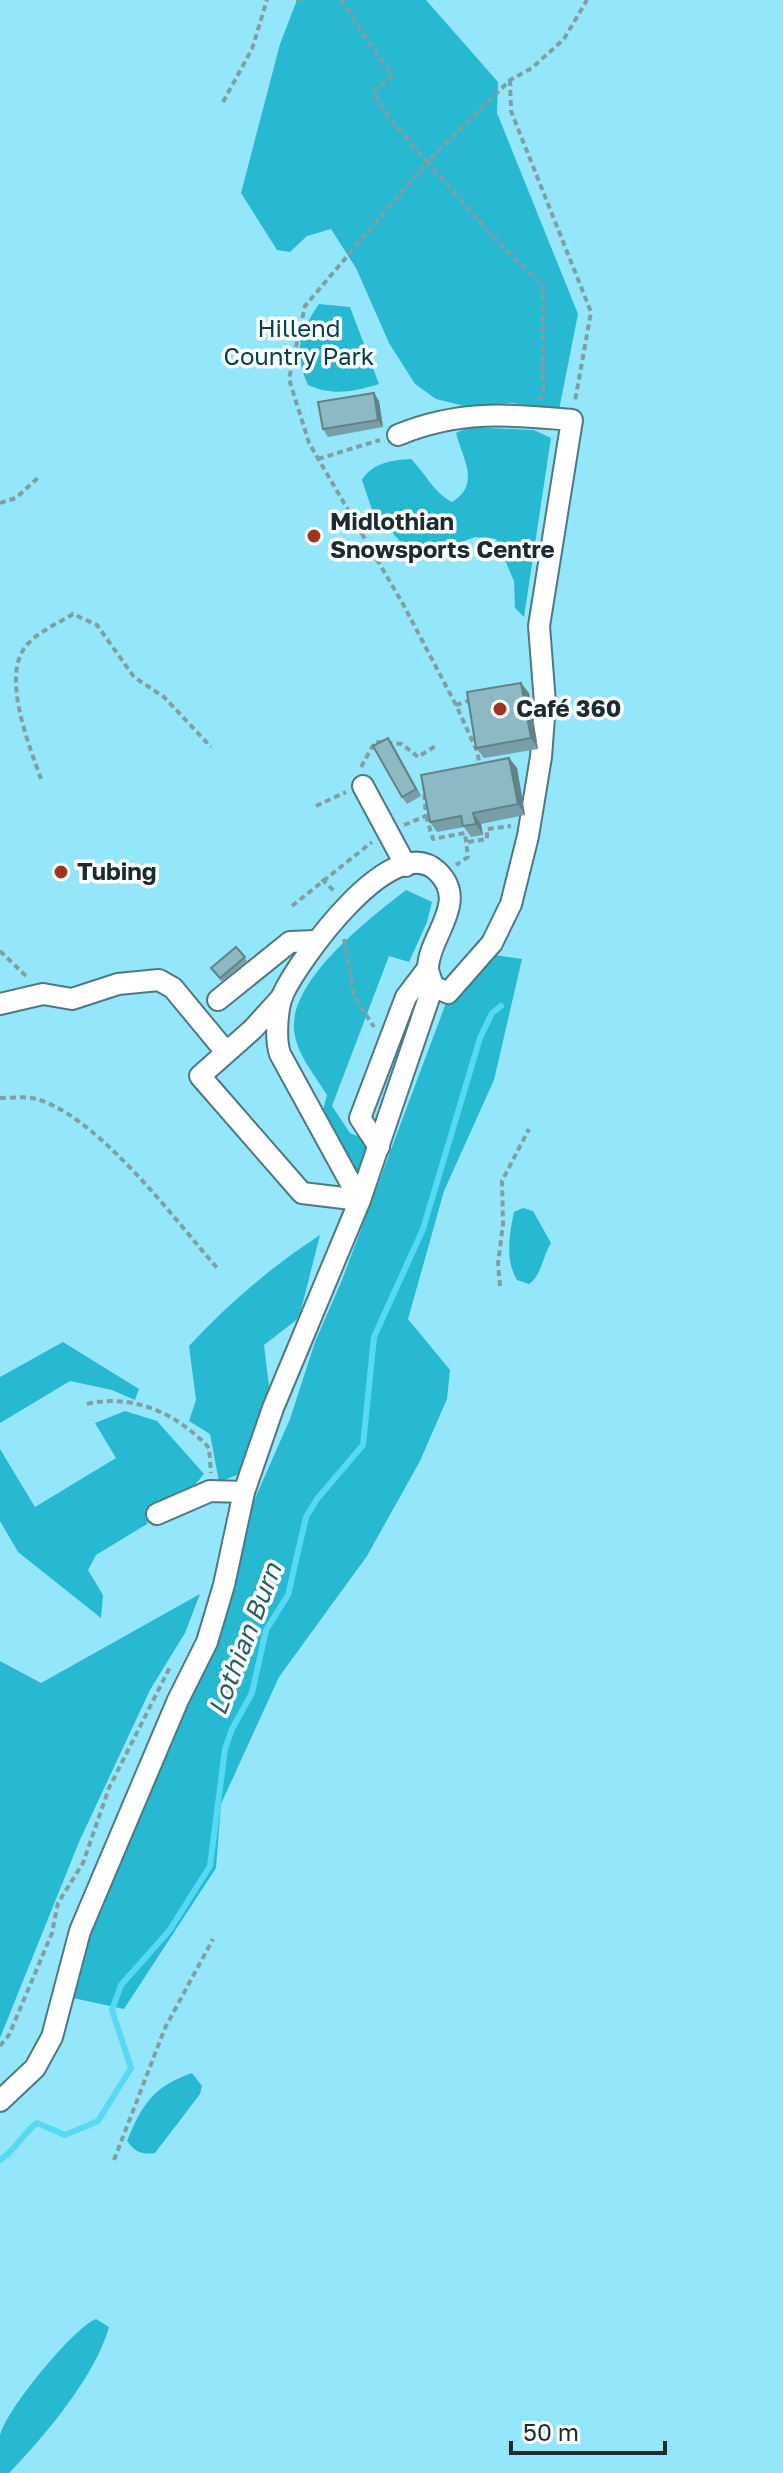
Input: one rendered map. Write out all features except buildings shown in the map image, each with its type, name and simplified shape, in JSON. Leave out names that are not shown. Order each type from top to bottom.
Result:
[{"type":"lane","points":[[398,435],[432,421],[468,415],[572,420],[539,626],[545,703],[541,757],[530,824],[511,904],[492,943],[448,993],[430,977]]},
{"type":"lane","points":[[363,786],[406,866]]},
{"type":"lane","points":[[0,2101],[35,2068],[52,2037],[80,1931],[178,1700],[207,1642],[244,1492],[273,1408],[360,1200],[379,1147],[450,909],[448,884],[435,869],[419,862],[382,873],[316,941],[282,997],[253,1029],[200,1076],[302,1193],[360,1200]]},
{"type":"lane","points":[[218,1000],[290,942],[316,941]]},
{"type":"lane","points":[[0,1004],[43,994],[72,999],[118,984],[159,980],[173,988],[226,1052]]},
{"type":"lane","points":[[282,997],[275,1038],[280,1054],[360,1200]]},
{"type":"lane","points":[[226,1052],[247,1046],[280,1054]]},
{"type":"lane","points":[[157,1514],[210,1491],[244,1492]]},
{"type":"path","points":[[223,102],[252,49],[267,0]]},
{"type":"path","points":[[296,0],[305,0]]},
{"type":"path","points":[[341,0],[392,76],[373,92],[386,114],[497,241],[543,286],[543,391],[531,416]]},
{"type":"path","points":[[480,770],[477,751],[456,705],[309,443],[289,379],[305,306],[427,162],[510,80],[532,68],[564,39],[587,0]]},
{"type":"path","points":[[510,80],[511,111],[591,312],[572,420]]},
{"type":"path","points":[[318,459],[398,435]]},
{"type":"path","points":[[0,503],[16,498],[39,477]]},
{"type":"path","points":[[41,779],[25,733],[15,677],[26,646],[73,614],[97,625],[134,677],[176,708],[211,747]]},
{"type":"path","points":[[456,705],[480,698]]},
{"type":"path","points":[[316,806],[363,786],[361,765],[375,742],[402,744],[418,757],[437,745]]},
{"type":"path","points":[[470,772],[495,766]]},
{"type":"path","points":[[424,782],[426,816],[433,839],[465,833],[468,857],[461,863]]},
{"type":"path","points":[[292,906],[355,852],[386,833],[426,816]]},
{"type":"path","points":[[468,842],[487,839],[487,829],[530,824]]},
{"type":"path","points":[[346,940],[354,996],[367,1014]]},
{"type":"path","points":[[0,951],[22,973]]},
{"type":"path","points":[[0,1098],[36,1099],[76,1118],[115,1153],[218,1269]]},
{"type":"path","points":[[500,1286],[498,1264],[503,1224],[502,1181],[529,1129]]},
{"type":"path","points":[[87,1404],[118,1400],[152,1408],[181,1423],[209,1448],[210,1491]]},
{"type":"path","points":[[114,2160],[165,2028],[213,1939]]},
{"type":"green space","name":"Hillend Country Park","points":[[0,0],[783,0],[783,2473],[0,2473]]},
{"type":"shaded area","points":[[297,0],[426,0],[498,82],[497,113],[578,314],[559,410],[512,403],[464,406],[436,399],[415,384],[389,343],[356,268],[331,229],[307,236],[290,252],[277,250],[241,193],[280,44]]},
{"type":"shaded area","points":[[319,304],[350,307],[379,384],[343,392],[308,385],[303,373],[300,343]]},
{"type":"shaded area","points":[[469,427],[534,430],[551,438],[524,617],[515,608],[514,581],[496,539],[475,537],[416,559],[372,510],[362,480],[377,466],[411,459],[435,488],[452,502],[461,495],[468,479],[456,433]]},
{"type":"shaded area","points":[[406,890],[432,902],[427,922],[409,962],[389,956],[332,1106],[350,1133],[364,1139],[368,1149],[359,1177],[347,1153],[321,1118],[327,1095],[300,1052],[295,1036],[295,1016],[302,995],[332,954]]},
{"type":"shaded area","points":[[494,955],[522,959],[494,1080],[444,1191],[408,1319],[450,1370],[447,1399],[420,1461],[367,1556],[279,1677],[221,1804],[216,1868],[124,2009],[73,1998],[92,1929],[224,1623],[249,1512],[290,1419],[315,1342],[342,1280],[446,1003]]},
{"type":"shaded area","points":[[523,1208],[533,1211],[551,1243],[537,1275],[529,1284],[517,1280],[509,1256],[514,1212]]},
{"type":"shaded area","points":[[320,1235],[299,1318],[264,1345],[269,1386],[242,1473],[219,1482],[210,1434],[189,1421],[196,1400],[189,1346],[251,1286]]},
{"type":"shaded area","points":[[63,1342],[139,1389],[135,1400],[112,1390],[70,1381],[0,1423],[0,1377]]},
{"type":"shaded area","points":[[125,1411],[157,1421],[204,1474],[189,1492],[151,1504],[147,1524],[96,1555],[88,1570],[103,1595],[101,1618],[18,1552],[0,1521],[0,1449],[35,1507],[116,1458],[95,1423]]},
{"type":"shaded area","points":[[200,1594],[185,1633],[150,1690],[79,1842],[0,2038],[0,1661],[41,1683]]},
{"type":"shaded area","points":[[192,2073],[202,2086],[200,2094],[155,2153],[136,2150],[127,2141],[144,2107],[159,2090]]},
{"type":"shaded area","points":[[96,2319],[109,2327],[81,2385],[23,2458],[9,2473],[0,2473],[0,2435],[14,2408],[57,2353]]},
{"type":"waterway","name":"Lothian Burn","points":[[0,2160],[37,2123],[65,2135],[98,2121],[131,2068],[112,2010],[121,1985],[169,1931],[210,1866],[225,1749],[252,1693],[266,1630],[288,1595],[306,1517],[317,1499],[363,1445],[374,1337],[423,1229],[480,1038],[492,1013],[501,1006]]},
{"type":"place","name":"Midlothian Snowsports Centre","points":[[314,536]]},
{"type":"place","name":"Café 360","points":[[500,709]]},
{"type":"place","name":"Tubing","points":[[61,872]]}]
